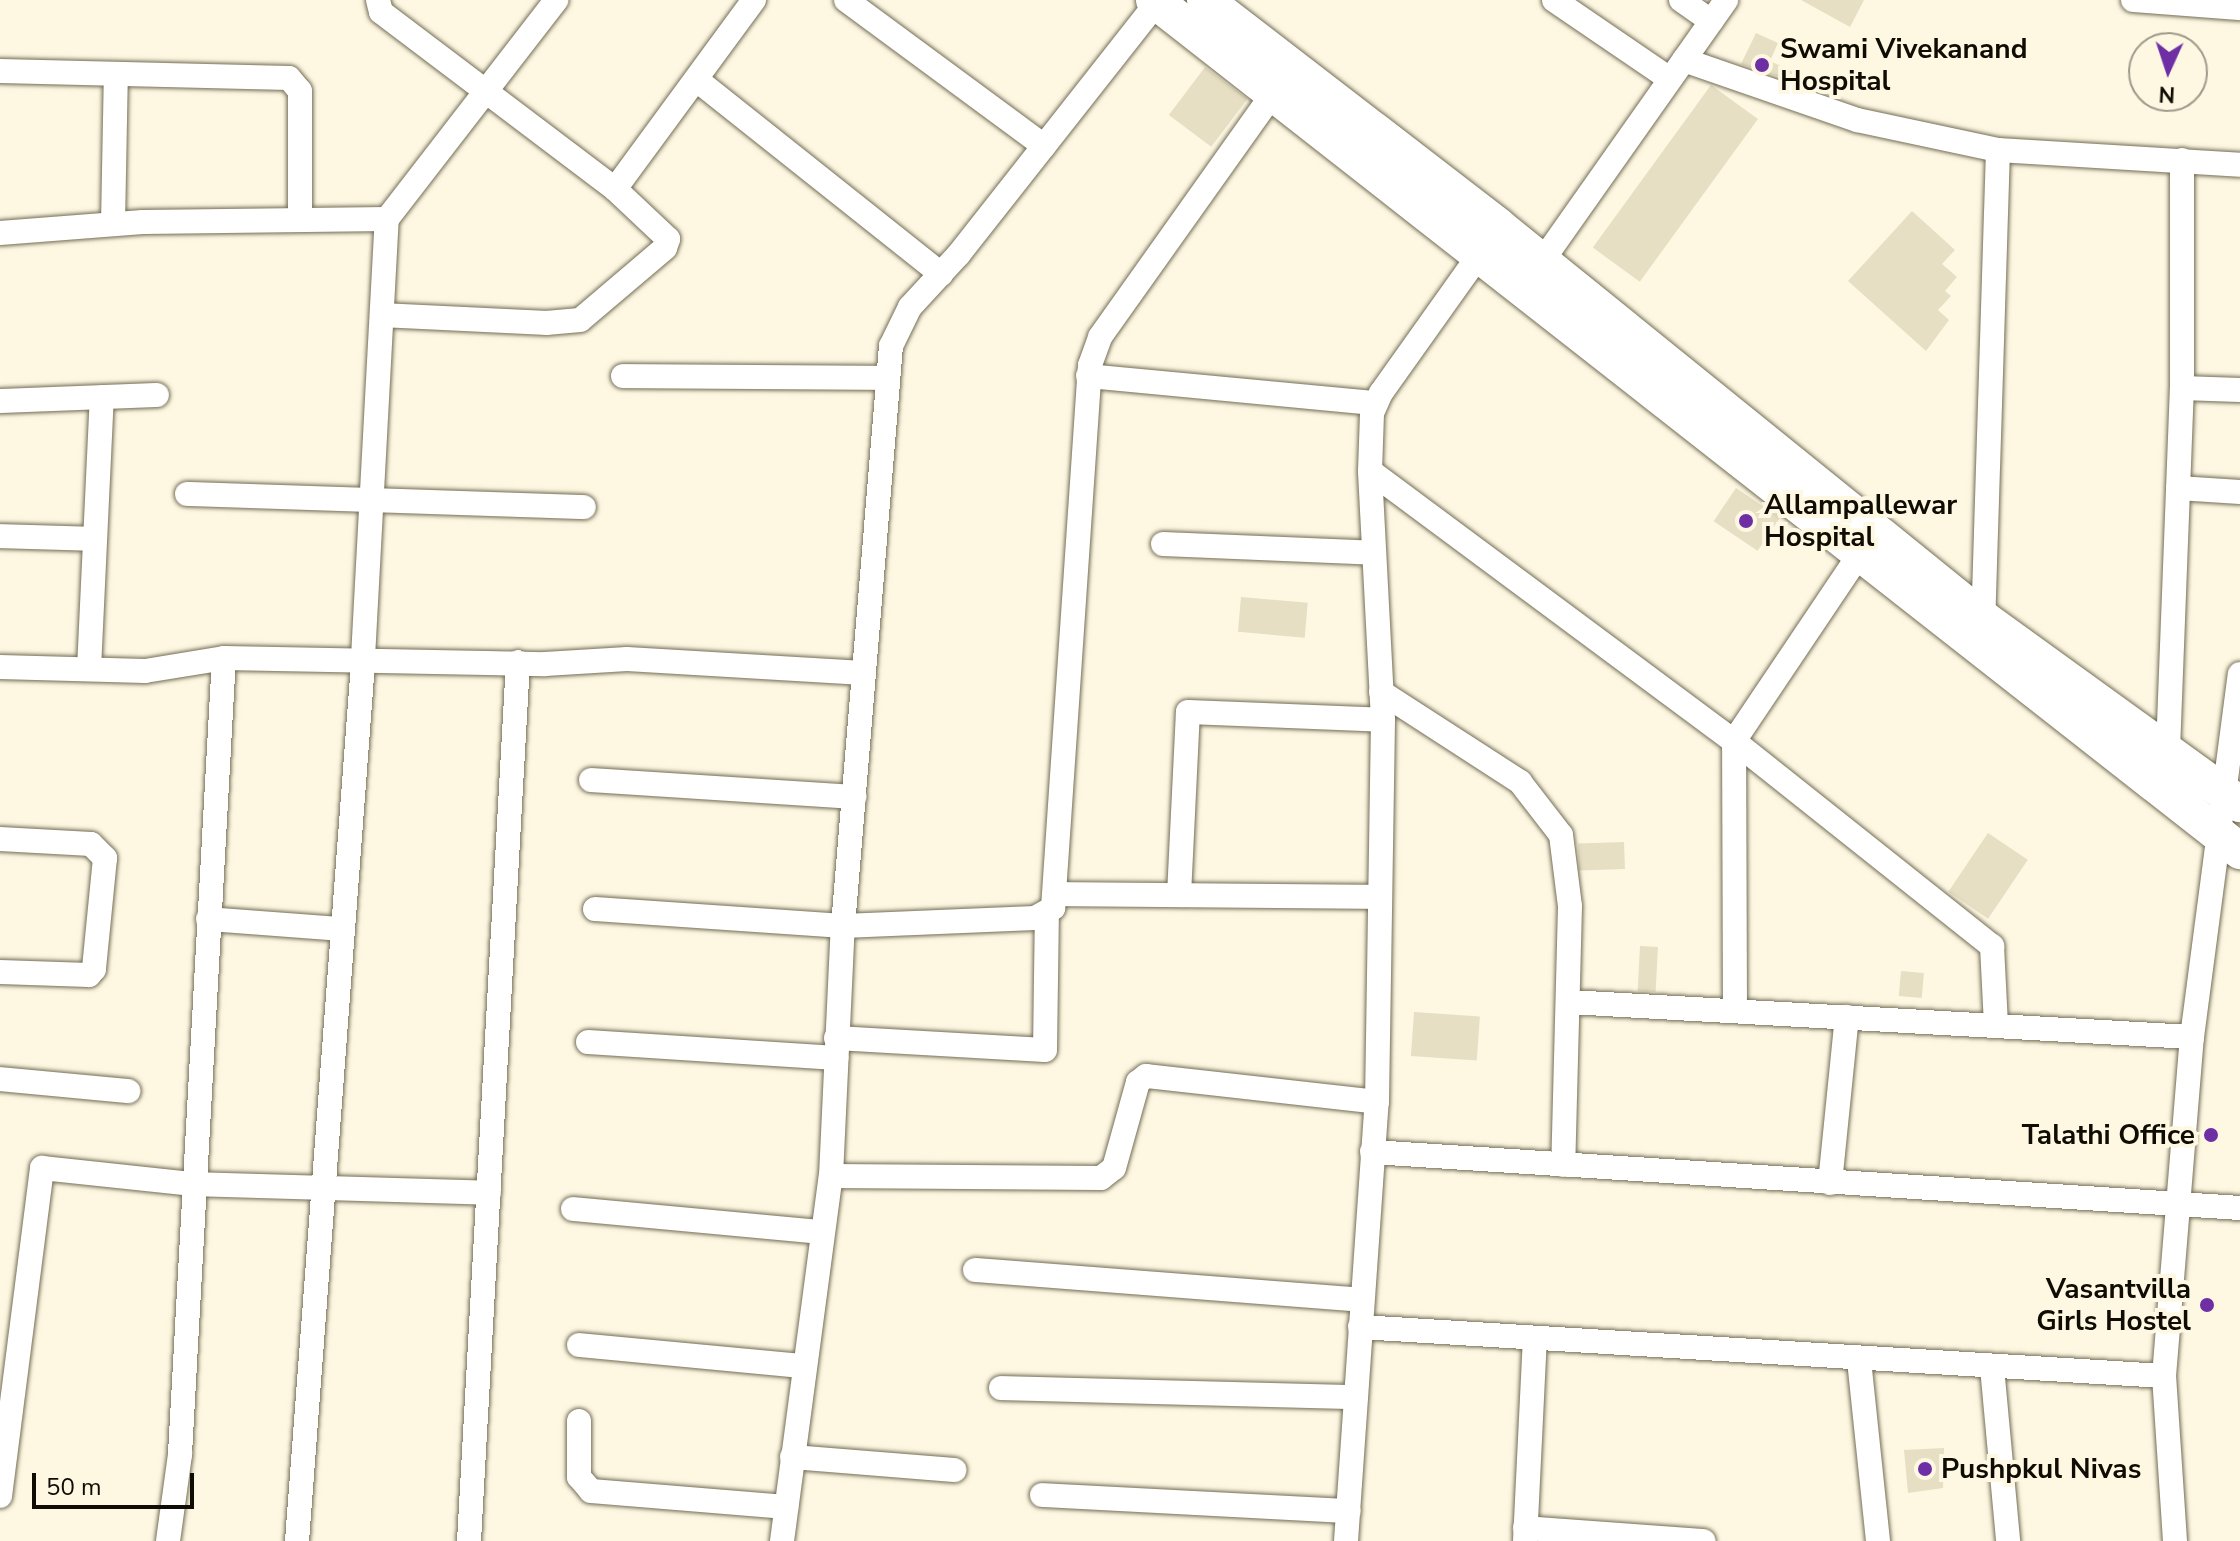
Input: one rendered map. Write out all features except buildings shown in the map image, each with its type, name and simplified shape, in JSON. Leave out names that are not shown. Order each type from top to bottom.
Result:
[{"type":"main road","points":[[1205,0],[1498,226],[1532,275],[1859,555],[2168,750],[2232,798]]},
{"type":"main road","points":[[1156,1],[1478,256],[1532,275],[1983,636],[2228,841]]},
{"type":"street","points":[[378,0],[381,12],[484,94],[615,189],[668,239],[665,248],[580,320],[546,323],[382,315]]},
{"type":"street","points":[[297,1541],[320,1185],[362,658],[387,219],[556,0]]},
{"type":"street","points":[[615,189],[754,0]]},
{"type":"street","points":[[846,0],[1044,146]]},
{"type":"street","points":[[1554,0],[1677,70],[1857,120],[1998,150],[2240,165]]},
{"type":"street","points":[[1681,0],[1711,21]]},
{"type":"street","points":[[1532,275],[1726,0]]},
{"type":"street","points":[[2133,0],[2240,8]]},
{"type":"street","points":[[782,1541],[803,1366],[831,1176],[843,926],[891,346],[910,307],[941,274],[1044,146],[1156,1]]},
{"type":"street","points":[[0,71],[289,78],[300,91],[300,220]]},
{"type":"street","points":[[113,224],[116,74]]},
{"type":"street","points":[[697,80],[941,274]]},
{"type":"street","points":[[588,1042],[1045,1050],[1088,376],[1100,337],[1273,94]]},
{"type":"street","points":[[1983,636],[1998,150]]},
{"type":"street","points":[[2168,750],[2182,388],[2182,160]]},
{"type":"street","points":[[0,233],[113,224],[387,219]]},
{"type":"street","points":[[1346,1541],[1377,1102],[1383,720],[1370,471],[1375,403],[1498,226]]},
{"type":"street","points":[[623,376],[888,378]]},
{"type":"street","points":[[1088,376],[1375,403]]},
{"type":"street","points":[[2182,388],[2240,390]]},
{"type":"street","points":[[0,401],[157,395]]},
{"type":"street","points":[[89,669],[102,397]]},
{"type":"street","points":[[1370,471],[1734,741],[1992,946],[1997,959],[1996,1024]]},
{"type":"street","points":[[2178,488],[2240,492]]},
{"type":"street","points":[[187,494],[584,507]]},
{"type":"street","points":[[0,536],[95,539]]},
{"type":"street","points":[[1163,544],[1374,553]]},
{"type":"street","points":[[1735,1011],[1734,741],[1859,555]]},
{"type":"street","points":[[0,667],[145,671],[224,658],[518,662],[627,659],[864,673]]},
{"type":"street","points":[[168,1541],[180,1454],[191,1184],[224,658]]},
{"type":"street","points":[[469,1541],[518,662]]},
{"type":"street","points":[[2175,1541],[2164,1376],[2192,1037],[2228,841],[2240,674]]},
{"type":"street","points":[[1381,692],[1520,782],[1561,835],[1570,906],[1563,1165]]},
{"type":"street","points":[[1179,895],[1188,712],[1383,720]]},
{"type":"street","points":[[591,780],[854,797]]},
{"type":"street","points":[[0,839],[91,844],[105,858],[94,969],[89,975],[0,972]]},
{"type":"street","points":[[595,909],[843,926],[1053,904],[1179,895],[1380,897]]},
{"type":"street","points":[[208,919],[341,929]]},
{"type":"street","points":[[1569,1002],[2192,1037]]},
{"type":"street","points":[[1830,1183],[1847,1017]]},
{"type":"street","points":[[831,1176],[1101,1178],[1114,1168],[1138,1082],[1146,1076],[1377,1102]]},
{"type":"street","points":[[0,1079],[128,1091]]},
{"type":"street","points":[[1372,1152],[2240,1208]]},
{"type":"street","points":[[0,1496],[42,1168],[191,1184],[320,1185],[489,1193]]},
{"type":"street","points":[[573,1209],[821,1232]]},
{"type":"street","points":[[975,1270],[1362,1300]]},
{"type":"street","points":[[1360,1327],[1859,1360],[2164,1376]]},
{"type":"street","points":[[1535,1339],[1525,1535],[1704,1541]]},
{"type":"street","points":[[579,1345],[803,1366]]},
{"type":"street","points":[[1859,1360],[1878,1541]]},
{"type":"street","points":[[1992,1367],[2008,1541]]},
{"type":"street","points":[[1001,1388],[1356,1397]]},
{"type":"street","points":[[579,1421],[579,1477],[591,1491],[786,1507]]},
{"type":"street","points":[[792,1457],[954,1470]]},
{"type":"street","points":[[1042,1495],[1349,1511]]},
{"type":"place","name":"Swami Vivekanand Hospital","points":[[1762,65]]},
{"type":"place","name":"Allampallewar Hospital","points":[[1746,521]]},
{"type":"place","name":"Talathi Office","points":[[2211,1135]]},
{"type":"place","name":"Vasantvilla Girls Hostel","points":[[2207,1305]]},
{"type":"place","name":"Pushpkul Nivas","points":[[1925,1469]]}]
